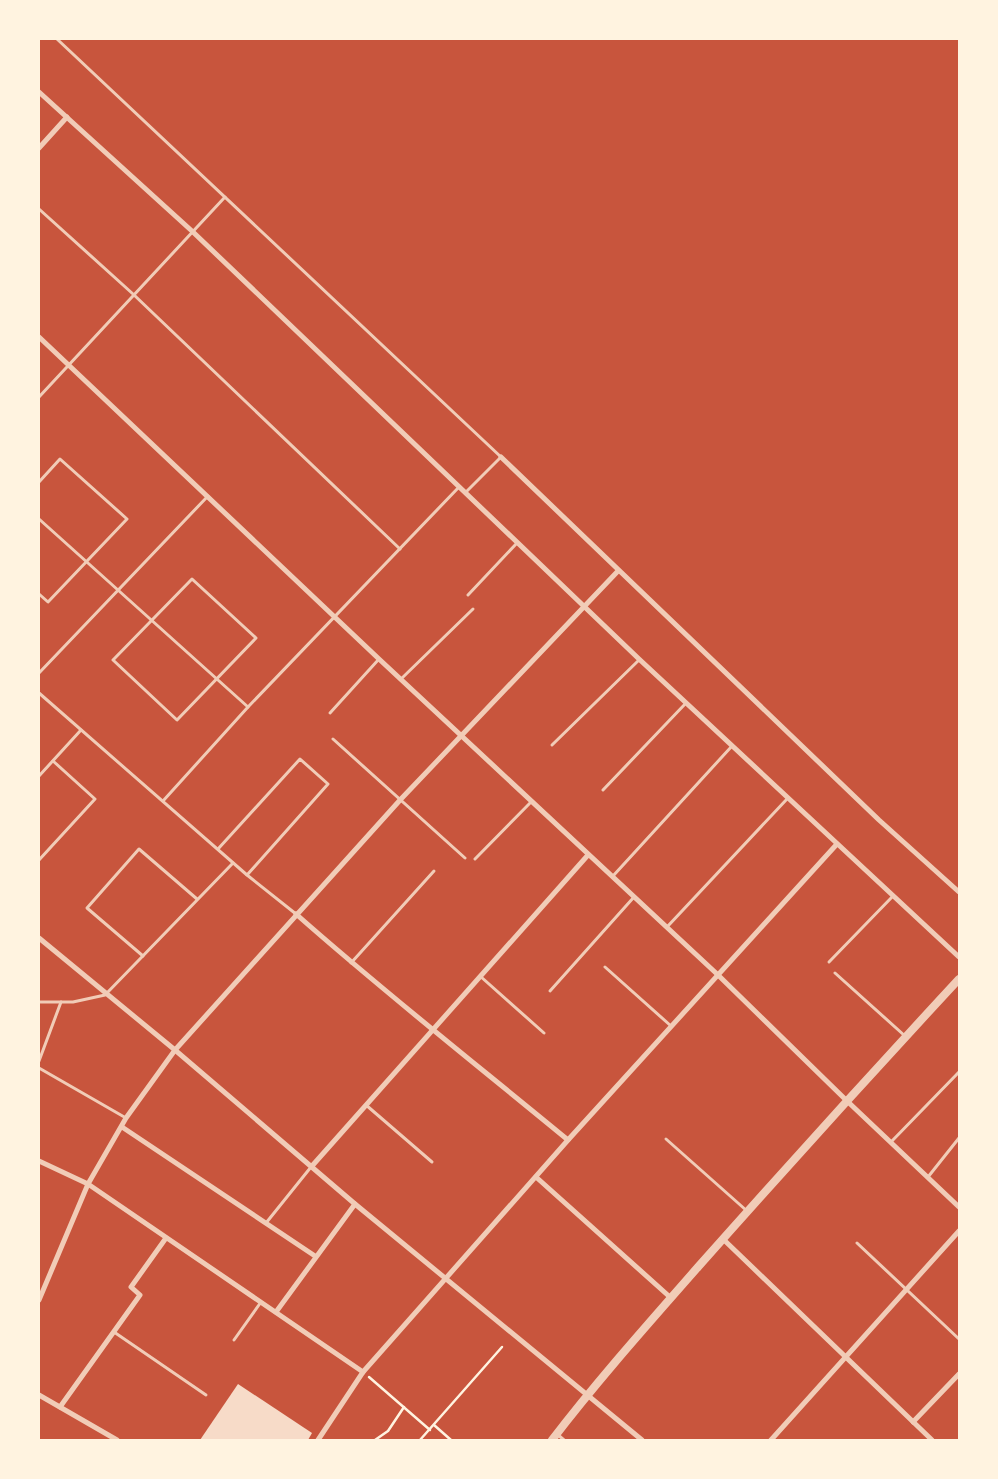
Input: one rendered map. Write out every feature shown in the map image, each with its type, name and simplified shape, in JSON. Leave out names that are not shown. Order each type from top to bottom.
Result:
[{"type":"street","points":[[39,92],[192,232],[686,703],[959,957]]},
{"type":"street","points":[[39,148],[67,117]]},
{"type":"street","points":[[39,337],[208,495],[378,659],[718,974],[846,1100],[959,1207]]},
{"type":"street","points":[[501,457],[879,820],[959,892]]},
{"type":"street","points":[[39,1300],[88,1184],[126,1118],[175,1050],[401,799],[618,571]]},
{"type":"street","points":[[318,1440],[363,1372],[568,1140],[837,844]]},
{"type":"street","points":[[312,1166],[588,855]]},
{"type":"street","points":[[296,914],[351,963],[568,1140]]},
{"type":"street","points":[[39,938],[105,995],[175,1050],[355,1204],[642,1440]]},
{"type":"street","points":[[554,1437],[587,1394],[747,1211],[846,1100],[959,979]]},
{"type":"street","points":[[122,1127],[315,1256]]},
{"type":"street","points":[[39,1161],[88,1184],[363,1372]]},
{"type":"street","points":[[536,1177],[671,1298]]},
{"type":"street","points":[[276,1312],[315,1256],[355,1204]]},
{"type":"street","points":[[772,1440],[959,1231]]},
{"type":"street","points":[[60,1408],[140,1295],[131,1286],[166,1238]]},
{"type":"street","points":[[723,1239],[932,1440]]},
{"type":"street","points":[[913,1422],[959,1374]]},
{"type":"street","points":[[39,1395],[117,1440]]},
{"type":"lane","points":[[57,39],[501,457],[466,492]]},
{"type":"lane","points":[[39,397],[225,197]]},
{"type":"lane","points":[[39,210],[133,294],[400,549]]},
{"type":"lane","points":[[39,482],[60,459],[127,519],[48,602],[39,594]]},
{"type":"lane","points":[[163,801],[334,616],[460,487]]},
{"type":"lane","points":[[39,673],[208,495]]},
{"type":"lane","points":[[39,519],[153,619],[248,707]]},
{"type":"lane","points":[[468,595],[518,542]]},
{"type":"lane","points":[[192,579],[256,638],[177,720],[113,660],[153,619],[192,579]]},
{"type":"lane","points":[[400,679],[474,609]]},
{"type":"lane","points":[[330,712],[378,659]]},
{"type":"lane","points":[[552,745],[640,659]]},
{"type":"lane","points":[[39,693],[247,876],[296,914]]},
{"type":"lane","points":[[603,790],[686,703]]},
{"type":"lane","points":[[39,776],[81,730]]},
{"type":"lane","points":[[333,739],[465,858]]},
{"type":"lane","points":[[613,876],[732,746]]},
{"type":"lane","points":[[218,849],[300,759],[328,784],[247,876]]},
{"type":"lane","points":[[39,860],[96,799],[53,761]]},
{"type":"lane","points":[[667,927],[788,799]]},
{"type":"lane","points":[[475,859],[532,801]]},
{"type":"lane","points":[[144,956],[87,908],[139,849],[197,899]]},
{"type":"lane","points":[[39,1002],[93,999],[105,995],[233,863]]},
{"type":"lane","points":[[351,963],[434,871]]},
{"type":"lane","points":[[829,962],[893,895]]},
{"type":"lane","points":[[550,991],[634,897]]},
{"type":"lane","points":[[604,967],[671,1026]]},
{"type":"lane","points":[[835,973],[906,1036]]},
{"type":"lane","points":[[480,975],[544,1033]]},
{"type":"lane","points":[[39,1061],[61,1002]]},
{"type":"lane","points":[[39,1068],[126,1118]]},
{"type":"lane","points":[[891,1142],[959,1072]]},
{"type":"lane","points":[[366,1105],[432,1162]]},
{"type":"lane","points":[[666,1138],[747,1211]]},
{"type":"lane","points":[[928,1178],[959,1138]]},
{"type":"lane","points":[[266,1223],[312,1166]]},
{"type":"lane","points":[[857,1243],[959,1339]]},
{"type":"lane","points":[[234,1340],[261,1302]]},
{"type":"lane","points":[[114,1332],[206,1395]]},
{"type":"lane","points":[[554,1437],[564,1440]]},
{"type":"path","points":[[420,1440],[502,1347]]},
{"type":"path","points":[[363,1372],[430,1430]]},
{"type":"path","points":[[374,1440],[388,1431],[404,1407]]},
{"type":"path","points":[[434,1425],[451,1440]]},
{"type":"building","points":[[238,1384],[312,1433],[308,1440],[200,1440]]}]
